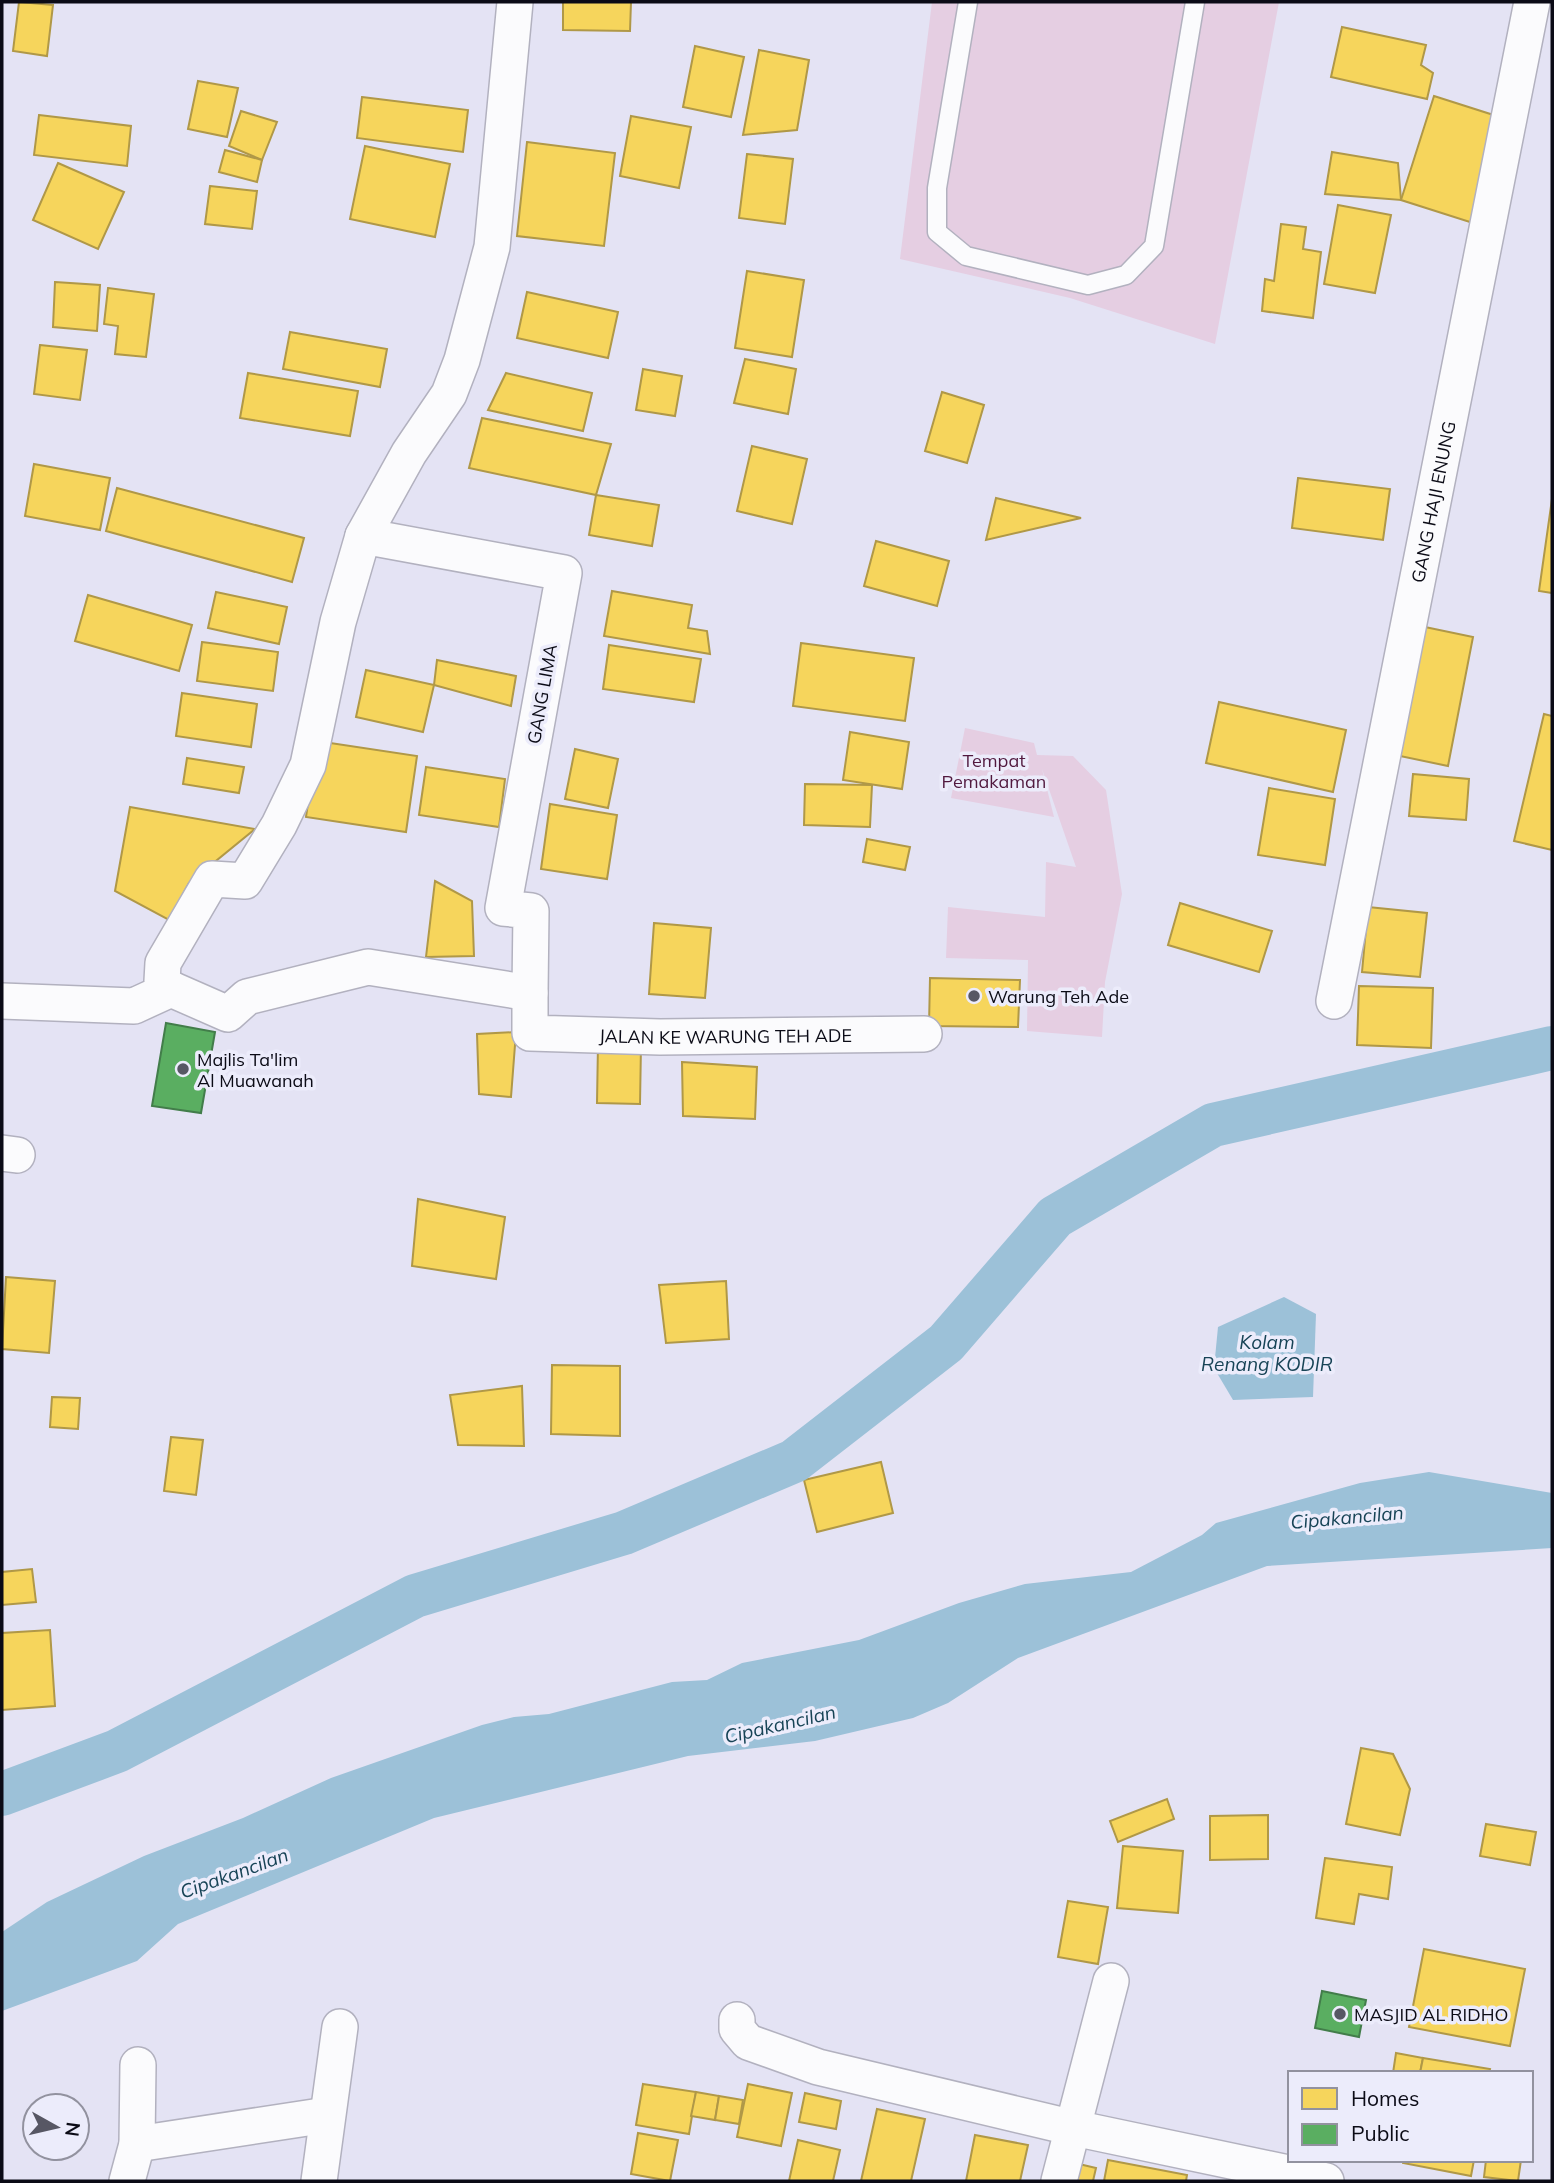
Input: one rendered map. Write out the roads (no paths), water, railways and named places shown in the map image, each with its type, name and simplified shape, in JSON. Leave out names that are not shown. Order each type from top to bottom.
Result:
[{"type":"street","points":[[515,2],[492,247],[462,360],[449,394],[409,453],[363,536],[338,622],[308,765],[279,825],[245,881],[212,879],[163,963],[162,981],[171,989],[228,1014],[247,997],[368,967],[530,993]]},
{"type":"street","name":"GANG HAJI ENUNG","points":[[1334,1001],[1532,2]]},
{"type":"street","name":"GANG LIMA","points":[[363,536],[564,572],[503,908],[531,911],[530,993]]},
{"type":"street","points":[[2,1001],[134,1006],[171,989]]},
{"type":"street","name":"JALAN KE WARUNG TEH ADE","points":[[530,993],[530,1033],[660,1037],[924,1034]]},
{"type":"street","points":[[1059,2181],[1111,1981]]},
{"type":"street","points":[[737,2020],[737,2029],[748,2042],[818,2067],[1074,2128],[1326,2181]]},
{"type":"street","points":[[319,2181],[340,2027]]},
{"type":"street","points":[[127,2181],[137,2144],[138,2065]]},
{"type":"street","points":[[137,2144],[327,2115]]},
{"type":"lane","points":[[968,2],[937,188],[937,232],[966,256],[1088,285],[1126,275],[1154,246],[1195,2]]},
{"type":"water","name":"Kolam Renang KODIR","points":[[1284,1297],[1316,1314],[1313,1397],[1233,1400],[1214,1368],[1218,1327]]},
{"type":"water","name":"Cipakancilan","points":[[1429,1472],[1552,1493],[1552,1548],[1267,1566],[1018,1658],[948,1703],[913,1718],[815,1741],[688,1756],[434,1818],[178,1924],[137,1961],[2,2011],[2,1932],[47,1902],[144,1856],[243,1818],[331,1778],[482,1725],[514,1717],[549,1714],[672,1682],[707,1680],[742,1663],[859,1640],[959,1603],[1025,1584],[1131,1572],[1202,1535],[1216,1523],[1360,1483]]},
{"type":"waterway","points":[[2,1794],[117,1751],[415,1596],[624,1533],[794,1461],[946,1343],[1055,1217],[1213,1125],[1552,1048]]},
{"type":"place","name":"Warung Teh Ade","points":[[974,996]]},
{"type":"place","name":"Majlis Ta'lim Al Muawanah","points":[[183,1069]]},
{"type":"place","name":"MASJID AL RIDHO","points":[[1340,2014]]},
{"type":"park label","name":"Tempat Pemakaman","points":[[994,770]]}]
